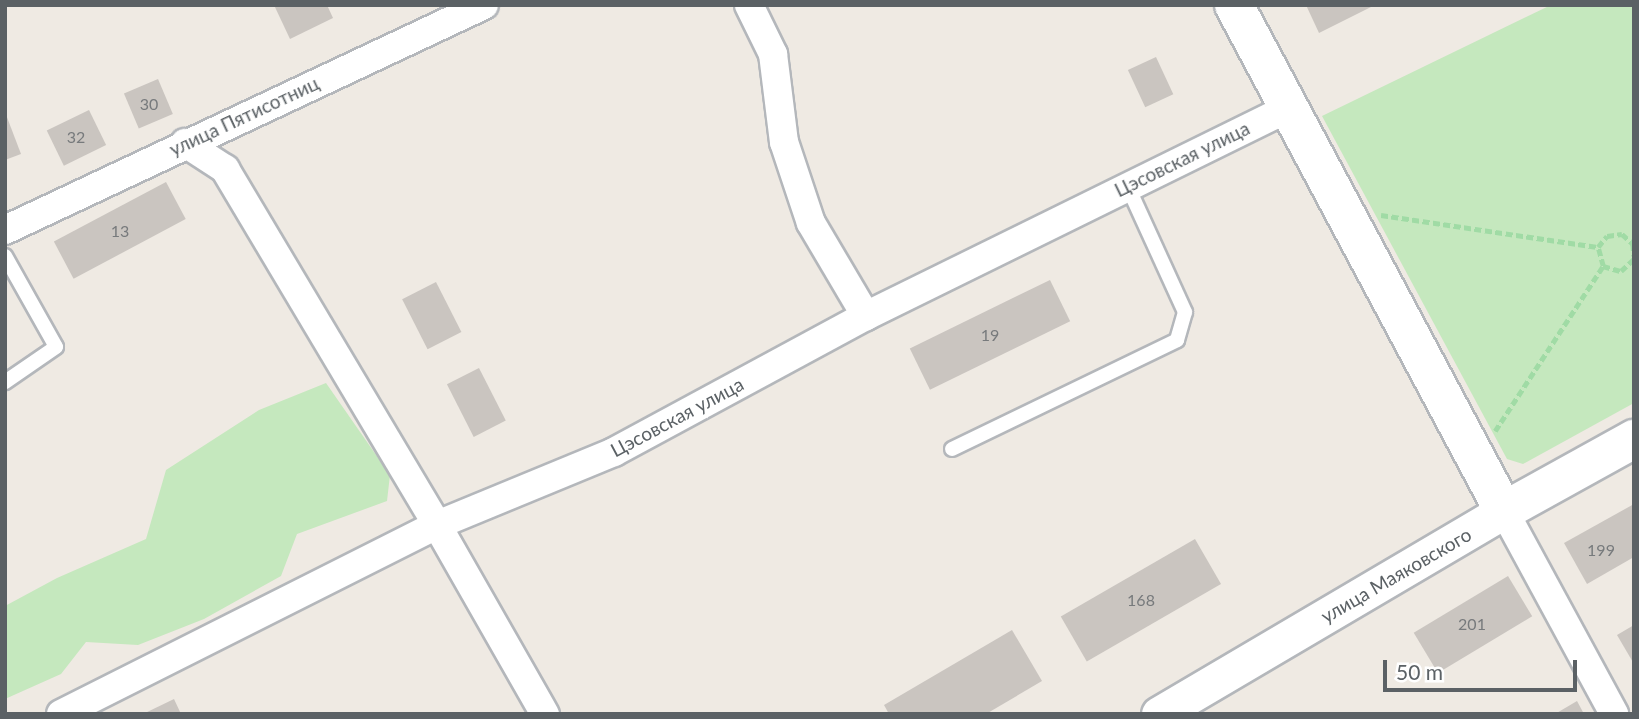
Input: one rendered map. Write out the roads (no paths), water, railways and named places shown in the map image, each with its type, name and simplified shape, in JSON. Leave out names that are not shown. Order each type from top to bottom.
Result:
[{"type":"main road","points":[[1234,5],[1504,512]]},
{"type":"main road","name":"улица Маяковского","points":[[1504,512],[1634,439]]},
{"type":"street","name":"улица Пятисотниц","points":[[5,230],[185,143],[484,5]]},
{"type":"street","points":[[749,5],[773,54],[784,142],[811,222],[866,316]]},
{"type":"street","name":"Цэсовская улица","points":[[61,714],[437,525],[614,452],[866,316],[1288,108]]},
{"type":"street","points":[[185,143],[225,169],[437,525],[545,714]]},
{"type":"street","points":[[1504,512],[1614,714]]},
{"type":"street","name":"улица Маяковского","points":[[1159,714],[1504,512]]},
{"type":"lane","points":[[952,449],[1177,340],[1185,312],[1128,185]]},
{"type":"lane","points":[[5,256],[55,347],[5,382]]}]
